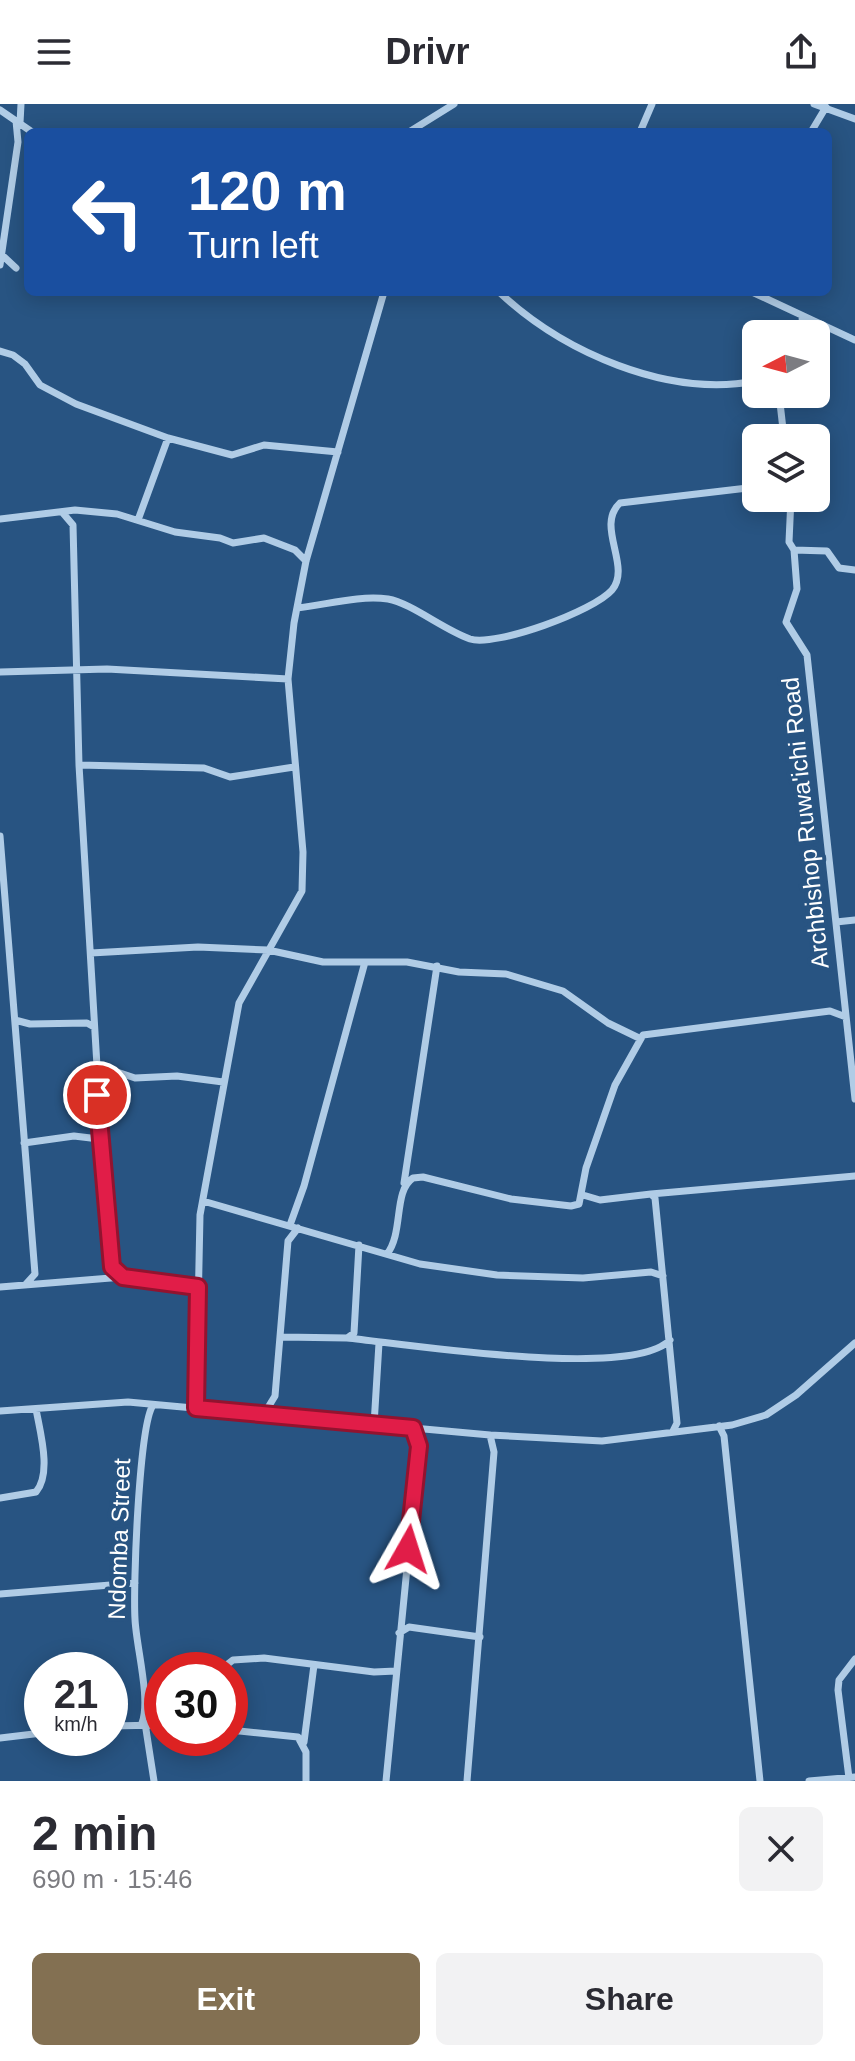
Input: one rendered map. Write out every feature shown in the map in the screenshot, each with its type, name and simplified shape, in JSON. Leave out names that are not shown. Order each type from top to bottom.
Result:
[{"type":"street","points":[[0,265],[21,104]]},
{"type":"street","points":[[415,128],[454,104]]},
{"type":"street","points":[[642,128],[652,104]]},
{"type":"street","points":[[814,104],[855,119]]},
{"type":"street","points":[[813,128],[826,106]]},
{"type":"street","points":[[0,110],[25,128]]},
{"type":"street","points":[[18,142],[24,138]]},
{"type":"street","points":[[2,255],[16,268]]},
{"type":"street","points":[[196,1408],[203,1201],[239,1003],[302,891],[303,852],[288,679],[297,608],[306,561],[383,296]]},
{"type":"street","points":[[503,296],[521,313],[573,348],[695,386],[742,382]]},
{"type":"street","points":[[760,296],[809,320]]},
{"type":"street","points":[[802,316],[802,320]]},
{"type":"street","points":[[830,330],[855,340]]},
{"type":"street","points":[[0,351],[13,355],[25,364],[40,385],[76,404],[168,438],[232,455],[264,445],[338,452]]},
{"type":"street","points":[[138,520],[168,438]]},
{"type":"street","points":[[297,608],[329,601],[388,599],[451,632],[484,641],[578,613],[612,590],[617,575],[611,522],[612,513],[620,503],[742,489]]},
{"type":"street","points":[[0,519],[62,512],[117,514],[233,543],[264,538],[295,550],[306,561]]},
{"type":"street","points":[[62,512],[73,525],[79,765],[99,1139],[112,1267],[123,1277]]},
{"type":"street","points":[[790,512],[789,542],[794,550],[827,551],[839,568],[855,570]]},
{"type":"street","name":"Archbishop Ruwa'ichi Road","points":[[794,550],[797,589],[786,622],[807,655],[855,1099]]},
{"type":"street","points":[[0,672],[76,670],[288,679]]},
{"type":"street","points":[[79,765],[204,768],[230,777],[294,767]]},
{"type":"street","points":[[0,836],[35,1274],[43,1283]]},
{"type":"street","points":[[836,922],[855,920]]},
{"type":"street","points":[[91,953],[198,947],[268,950],[323,962],[437,966],[459,972],[532,979],[563,991],[608,1023],[639,1038],[830,1011],[846,1017]]},
{"type":"street","points":[[264,1414],[275,1396],[288,1241],[365,962]]},
{"type":"street","points":[[387,1254],[398,1235],[437,966]]},
{"type":"street","points":[[15,1020],[30,1024],[87,1023],[94,1027]]},
{"type":"street","points":[[403,1189],[413,1178],[423,1177],[511,1199],[571,1206],[579,1204],[586,1168],[615,1085],[639,1038]]},
{"type":"street","points":[[96,1074],[117,1072],[135,1078],[177,1076],[223,1082]]},
{"type":"street","points":[[24,1143],[74,1136],[99,1139]]},
{"type":"street","points":[[583,1195],[600,1200],[855,1176]]},
{"type":"street","points":[[651,1194],[657,1204],[670,1340],[677,1423],[673,1431]]},
{"type":"street","points":[[203,1201],[420,1264],[497,1275],[583,1278],[651,1272],[663,1276]]},
{"type":"street","points":[[347,1338],[355,1327],[359,1245]]},
{"type":"street","points":[[100,1278],[112,1267]]},
{"type":"street","points":[[25,1285],[35,1274]]},
{"type":"street","points":[[0,1287],[123,1277],[198,1287]]},
{"type":"street","points":[[282,1337],[347,1338],[561,1361],[645,1352],[663,1347],[670,1340]]},
{"type":"street","points":[[374,1425],[379,1343]]},
{"type":"street","points":[[0,1411],[87,1403],[153,1405],[490,1435],[602,1441],[719,1426],[766,1415],[796,1395],[855,1343]]},
{"type":"street","name":"Ndomba Street","points":[[153,1405],[143,1434],[135,1619],[143,1723],[154,1781]]},
{"type":"street","points":[[0,1498],[36,1492],[41,1486],[42,1447],[36,1409]]},
{"type":"street","points":[[719,1426],[724,1436],[760,1781]]},
{"type":"street","points":[[386,1781],[419,1446],[413,1428]]},
{"type":"street","points":[[467,1781],[494,1452],[490,1435]]},
{"type":"street","points":[[0,1594],[135,1583]]},
{"type":"street","points":[[399,1633],[409,1627],[480,1637]]},
{"type":"street","points":[[248,1659],[374,1672],[396,1671]]},
{"type":"street","points":[[809,1781],[852,1778],[838,1690],[839,1680],[855,1659]]},
{"type":"street","points":[[306,1781],[304,1742],[314,1665]]},
{"type":"street","points":[[128,1724],[143,1723]]},
{"type":"street","points":[[248,1732],[290,1735],[304,1742]]},
{"type":"street","points":[[0,1738],[24,1735]]},
{"type":"route","points":[[97,1095],[108,1250],[112,1267],[123,1277],[198,1287],[196,1408],[413,1428],[419,1446],[408,1549]]}]
